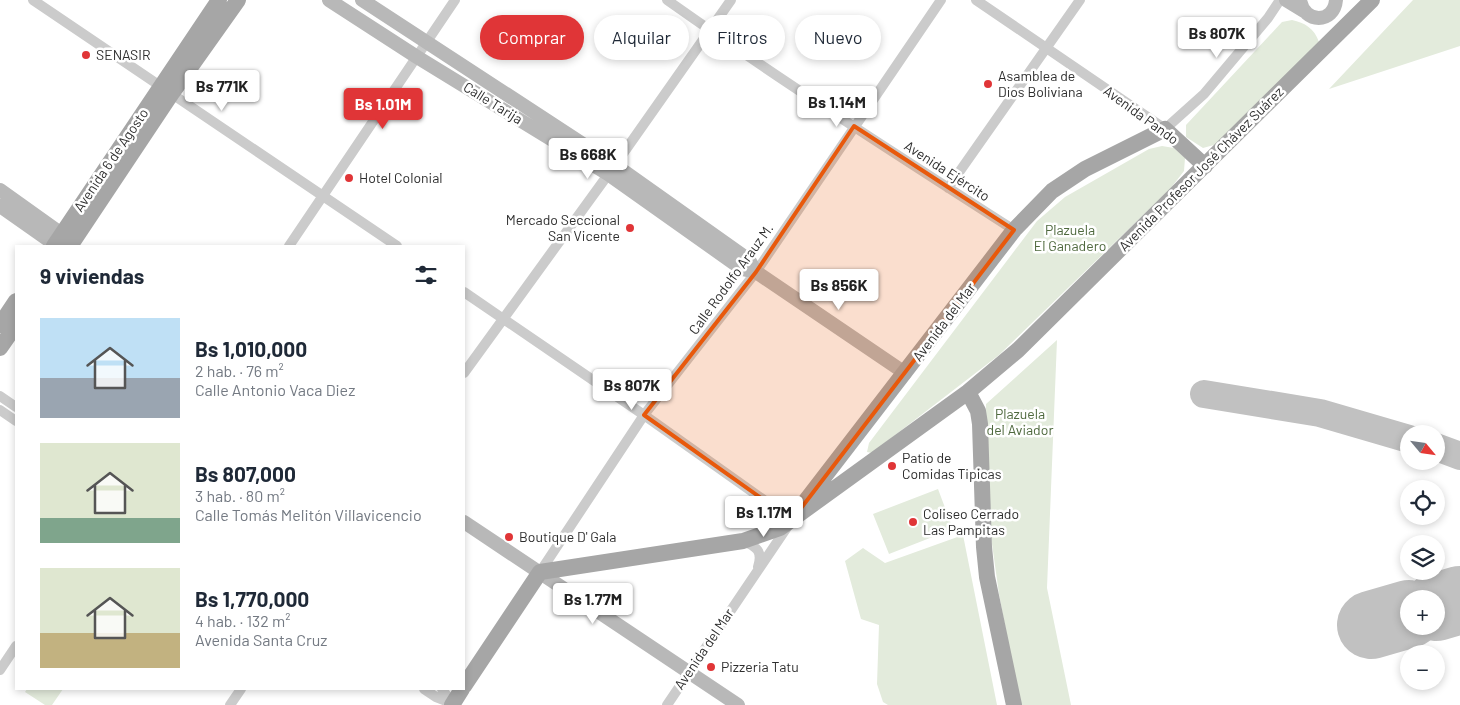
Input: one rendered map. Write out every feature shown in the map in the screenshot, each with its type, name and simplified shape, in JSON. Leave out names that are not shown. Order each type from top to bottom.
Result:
[{"type":"main road","name":"Avenida 6 de Agosto","points":[[64,244],[167,90],[219,0]]},
{"type":"main road","name":"Avenida 6 de Agosto","points":[[167,90],[238,0]]},
{"type":"main road","name":"Avenida Profesor José Chávez Suárez","points":[[540,572],[743,541],[780,528],[792,520],[968,392],[1018,350],[1372,0]]},
{"type":"main road","name":"Avenida Pando","points":[[1165,129],[1205,166]]},
{"type":"main road","name":"Avenida del Mar","points":[[792,520],[1014,230],[1052,191],[1086,169],[1165,129]]},
{"type":"main road","points":[[0,325],[15,302]]},
{"type":"main road","points":[[0,348],[15,326]]},
{"type":"main road","points":[[968,392],[978,410],[980,424],[984,547],[987,577],[1014,705]]},
{"type":"main road","points":[[846,448],[842,457],[843,464],[847,469],[862,469]]},
{"type":"main road","points":[[465,684],[540,572]]},
{"type":"main road","points":[[452,704],[461,690]]},
{"type":"street","points":[[33,0],[396,245]]},
{"type":"street","name":"Calle Tarija","points":[[329,0],[417,57],[611,169]]},
{"type":"street","name":"Calle Tarija","points":[[362,0],[427,41],[611,169],[749,260],[756,272],[905,373]]},
{"type":"street","points":[[289,245],[456,0]]},
{"type":"street","name":"Avenida Ejército","points":[[667,0],[699,22]]},
{"type":"street","points":[[720,15],[731,0]]},
{"type":"street","name":"Calle Rodolfo Arauz M.","points":[[540,572],[644,415],[756,272],[941,0]]},
{"type":"street","name":"Avenida Pando","points":[[976,0],[1165,129]]},
{"type":"street","points":[[948,188],[1080,0]]},
{"type":"street","name":"Avenida del Mar","points":[[1165,129],[1204,94],[1268,18],[1280,0]]},
{"type":"street","points":[[1286,0],[1302,6],[1308,15],[1320,18],[1325,16],[1335,4],[1348,24]]},
{"type":"street","points":[[465,372],[699,45]]},
{"type":"street","name":"Avenida Ejército","points":[[755,60],[1014,230]]},
{"type":"street","points":[[0,190],[64,244]]},
{"type":"street","points":[[0,206],[64,244]]},
{"type":"street","points":[[465,293],[644,415],[792,520]]},
{"type":"street","points":[[0,396],[15,406]]},
{"type":"street","points":[[0,410],[15,420]]},
{"type":"street","name":"Avenida del Mar","points":[[666,705],[792,520]]},
{"type":"street","points":[[465,523],[738,705]]},
{"type":"street","points":[[743,541],[755,546],[759,552],[761,559],[757,570]]},
{"type":"street","points":[[0,670],[15,648]]},
{"type":"street","points":[[230,705],[240,690]]},
{"type":"street","points":[[426,690],[452,704]]},
{"type":"street","points":[[443,690],[452,704]]},
{"type":"highlighted area","points":[[854,126],[1014,230],[792,520],[644,415],[756,272]]},
{"type":"green space","points":[[1413,0],[1460,0],[1460,46],[1329,89]]},
{"type":"green space","points":[[1292,20],[1309,27],[1319,42],[1221,143],[1203,148],[1186,137],[1186,125],[1282,22]]},
{"type":"green space","name":"Plazuela El Ganadero","points":[[1162,146],[1174,148],[1185,158],[1184,171],[1170,189],[999,355],[872,453],[867,452],[869,443],[1037,221],[1065,197],[1149,149]]},
{"type":"green space","name":"Plazuela del Aviador","points":[[1057,340],[1047,588],[1071,705],[1020,705],[999,594],[987,508],[986,404]]},
{"type":"green space","name":"Coliseo Cerrado Las Pampitas","points":[[938,489],[953,529],[889,554],[873,514]]},
{"type":"green space","points":[[963,535],[997,705],[888,705],[883,702],[877,684],[879,625],[861,619],[845,561],[863,548],[885,563]]},
{"type":"green space","points":[[26,690],[62,690],[52,705],[45,705],[25,692]]},
{"type":"taxiway","points":[[1204,394],[1320,413],[1400,436]]},
{"type":"taxiway","points":[[1445,450],[1460,456]]},
{"type":"runway","points":[[1445,604],[1460,600]]},
{"type":"runway","points":[[1371,625],[1400,617]]},
{"type":"place","name":"SENASIR","points":[[86,55]]},
{"type":"place","name":"Asamblea de Dios Boliviana","points":[[988,84]]},
{"type":"place","name":"Hotel Colonial","points":[[349,178]]},
{"type":"place","name":"Mercado Seccional San Vicente","points":[[630,228]]},
{"type":"place","name":"Patio de Comidas Tipicas","points":[[892,466]]},
{"type":"place","name":"Coliseo Cerrado Las Pampitas","points":[[913,522]]},
{"type":"place","name":"Boutique D' Gala","points":[[509,537]]},
{"type":"place","name":"Pizzeria Tatu","points":[[711,667]]}]
